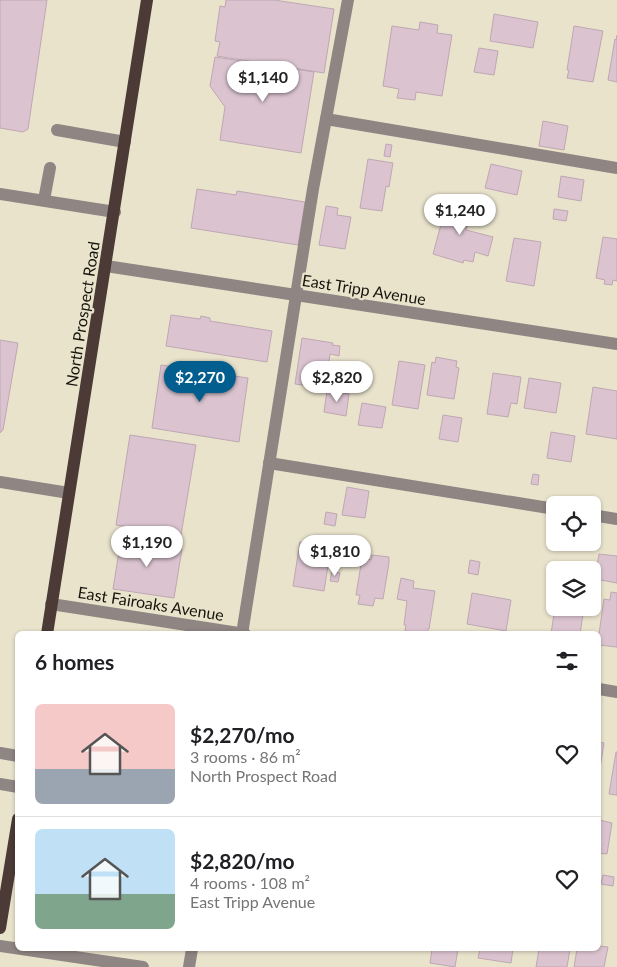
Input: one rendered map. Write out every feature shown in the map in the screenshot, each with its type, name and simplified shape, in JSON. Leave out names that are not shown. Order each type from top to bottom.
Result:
[{"type":"main road","name":"North Prospect Road","points":[[48,631],[148,0]]},
{"type":"main road","points":[[0,928],[15,837]]},
{"type":"street","points":[[243,631],[296,295],[348,0]]},
{"type":"street","points":[[326,119],[617,168]]},
{"type":"street","points":[[56,130],[126,142]]},
{"type":"street","points":[[44,200],[50,168]]},
{"type":"street","points":[[0,194],[115,212]]},
{"type":"street","name":"East Tripp Avenue","points":[[106,266],[617,344]]},
{"type":"street","points":[[269,463],[546,508]]},
{"type":"street","points":[[0,482],[69,493]]},
{"type":"street","points":[[601,516],[617,519]]},
{"type":"street","name":"East Fairoaks Avenue","points":[[52,604],[224,631]]},
{"type":"street","points":[[601,689],[617,692]]},
{"type":"street","points":[[0,753],[15,756]]},
{"type":"street","points":[[0,784],[15,786]]},
{"type":"street","points":[[0,946],[15,948]]},
{"type":"street","points":[[34,951],[143,967]]},
{"type":"street","points":[[189,967],[192,951]]},
{"type":"building","points":[[0,0],[47,0],[28,129],[23,132],[0,128]]},
{"type":"building","points":[[226,0],[274,0],[334,9],[324,73],[217,56],[220,42],[215,41],[220,6],[225,7]]},
{"type":"building","points":[[494,14],[538,22],[533,48],[490,41]]},
{"type":"building","points":[[420,22],[438,25],[437,33],[452,35],[442,96],[416,92],[415,100],[397,98],[399,89],[383,86],[392,26],[419,30]]},
{"type":"building","points":[[574,26],[603,31],[593,82],[567,78]]},
{"type":"building","points":[[617,35],[617,82],[608,80]]},
{"type":"building","points":[[479,48],[498,51],[494,75],[474,72]]},
{"type":"building","points":[[215,57],[314,72],[301,153],[220,140],[225,107],[210,86]]},
{"type":"building","points":[[543,121],[568,126],[564,150],[539,146]]},
{"type":"building","points":[[386,144],[392,145],[390,157],[384,156]]},
{"type":"building","points":[[368,159],[393,163],[389,187],[386,186],[382,211],[360,208]]},
{"type":"building","points":[[491,164],[522,171],[517,195],[485,188]]},
{"type":"building","points":[[561,176],[584,180],[581,201],[558,197]]},
{"type":"building","points":[[197,189],[236,195],[237,191],[305,202],[298,245],[191,228]]},
{"type":"building","points":[[447,202],[472,209],[466,230],[493,237],[488,256],[475,252],[473,262],[464,260],[463,263],[433,254]]},
{"type":"building","points":[[326,206],[338,208],[337,215],[351,217],[345,249],[319,245]]},
{"type":"building","points":[[554,209],[568,211],[566,221],[553,219]]},
{"type":"building","points":[[603,237],[617,239],[617,281],[613,280],[612,285],[604,284],[605,280],[596,278]]},
{"type":"building","points":[[514,238],[541,242],[534,286],[506,281]]},
{"type":"building","points":[[171,315],[200,319],[201,316],[210,318],[210,321],[272,331],[267,362],[166,346]]},
{"type":"building","points":[[302,338],[340,346],[339,356],[330,354],[325,388],[295,384]]},
{"type":"building","points":[[0,340],[18,343],[3,430],[0,433]]},
{"type":"building","points":[[436,357],[457,361],[456,367],[459,368],[454,399],[427,395],[432,362],[435,363]]},
{"type":"building","points":[[399,361],[425,365],[418,409],[392,405]]},
{"type":"building","points":[[161,365],[248,378],[239,442],[152,428]]},
{"type":"building","points":[[493,373],[521,377],[517,404],[511,403],[508,417],[487,414]]},
{"type":"building","points":[[529,378],[561,383],[556,413],[524,408]]},
{"type":"building","points":[[593,387],[617,391],[617,439],[586,434]]},
{"type":"building","points":[[327,391],[349,394],[346,416],[324,412]]},
{"type":"building","points":[[362,403],[386,407],[382,428],[358,425]]},
{"type":"building","points":[[443,415],[462,418],[458,442],[439,439]]},
{"type":"building","points":[[551,432],[575,436],[571,462],[547,458]]},
{"type":"building","points":[[130,435],[196,445],[181,535],[116,525]]},
{"type":"building","points":[[533,474],[539,475],[538,485],[531,484]]},
{"type":"building","points":[[347,487],[369,491],[365,518],[342,515]]},
{"type":"building","points":[[326,512],[337,514],[335,526],[324,524]]},
{"type":"building","points":[[121,539],[143,543],[143,540],[158,542],[158,545],[182,549],[174,598],[113,589]]},
{"type":"building","points":[[300,542],[331,547],[324,591],[293,586]]},
{"type":"building","points":[[334,542],[342,543],[342,550],[333,549]]},
{"type":"building","points":[[599,554],[617,556],[617,583],[601,580],[601,561],[598,561]]},
{"type":"building","points":[[372,555],[389,557],[383,599],[375,598],[373,606],[358,604],[360,595],[356,595],[362,558],[371,560]]},
{"type":"building","points":[[470,560],[480,562],[478,575],[468,573]]},
{"type":"building","points":[[332,571],[340,573],[338,582],[330,581]]},
{"type":"building","points":[[401,578],[414,581],[413,588],[435,591],[428,631],[405,631],[407,601],[397,599]]},
{"type":"building","points":[[611,592],[617,593],[617,647],[601,645],[601,631],[599,631],[604,599],[610,600]]},
{"type":"building","points":[[472,593],[511,600],[506,631],[467,624]]},
{"type":"building","points":[[554,616],[583,616],[580,631],[551,631]]},
{"type":"building","points":[[601,742],[604,743],[601,762]]},
{"type":"building","points":[[617,752],[617,795],[609,794]]},
{"type":"building","points":[[601,820],[612,823],[607,854],[601,853]]},
{"type":"building","points":[[603,875],[614,877],[613,886],[601,884]]},
{"type":"building","points":[[601,946],[608,947],[604,967],[574,967],[577,951],[601,951]]},
{"type":"building","points":[[432,951],[458,951],[455,967],[430,963]]},
{"type":"building","points":[[480,951],[513,951],[511,963],[478,958]]},
{"type":"building","points":[[539,951],[570,951],[567,967],[536,967]]}]
